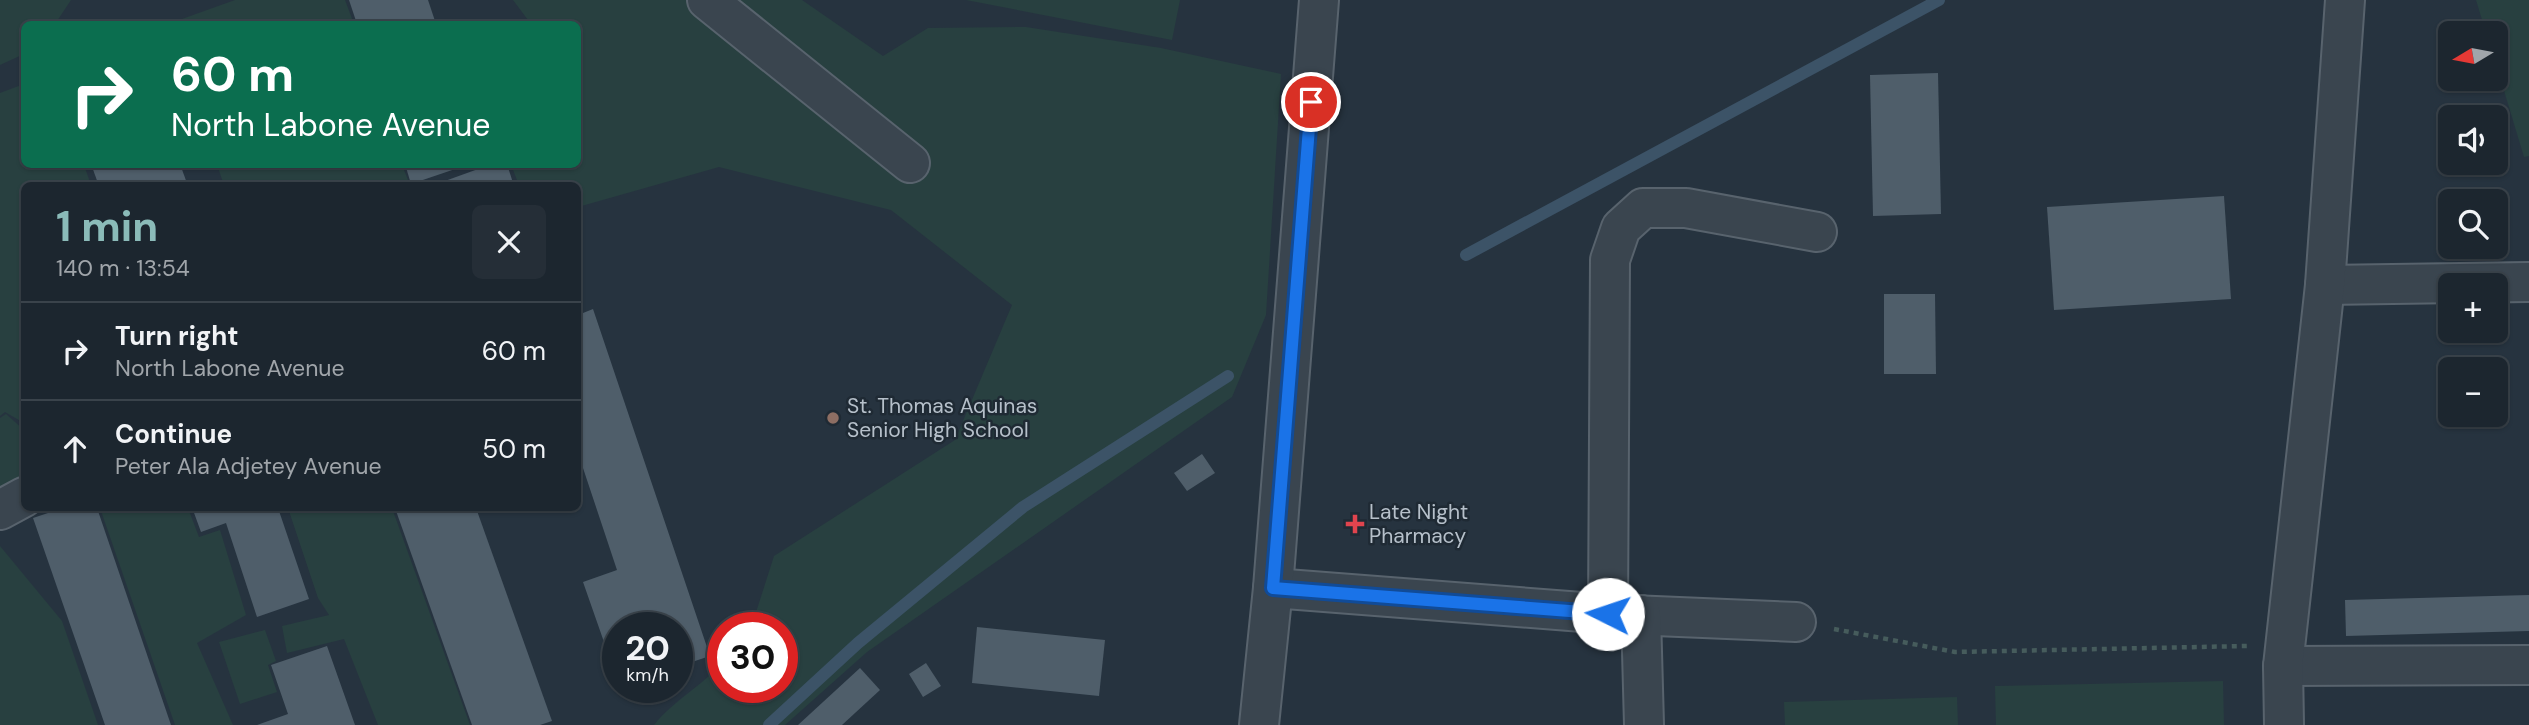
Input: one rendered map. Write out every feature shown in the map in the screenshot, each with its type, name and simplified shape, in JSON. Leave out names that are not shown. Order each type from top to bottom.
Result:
[{"type":"street","points":[[707,0],[910,163]]},
{"type":"street","points":[[1259,725],[1273,588],[1319,0]]},
{"type":"street","points":[[2284,725],[2285,656],[2325,285],[2345,0]]},
{"type":"street","points":[[1644,725],[1625,614],[1610,260],[1621,228],[1643,208],[1686,208],[1817,232]]},
{"type":"street","points":[[2325,285],[2528,282]]},
{"type":"street","points":[[0,510],[21,499]]},
{"type":"street","points":[[1273,588],[1625,614],[1796,622]]},
{"type":"street","points":[[2285,656],[2529,665]]},
{"type":"path","points":[[1796,622],[1955,652],[2285,656]]},
{"type":"green space","points":[[0,0],[71,0],[57,21],[21,21],[21,55],[0,65]]},
{"type":"green space","points":[[235,0],[345,0],[353,21],[176,21]]},
{"type":"green space","points":[[513,0],[802,0],[883,56],[928,28],[1026,27],[1161,48],[1281,74],[1266,315],[1232,397],[867,652],[785,725],[654,725],[676,703],[693,703],[693,689],[707,677],[707,703],[798,703],[798,612],[756,612],[774,556],[955,440],[1012,305],[891,210],[719,167],[581,206],[581,182],[518,182],[512,168],[581,168],[581,21],[527,21]]},
{"type":"green space","points":[[966,0],[1180,0],[1172,40]]},
{"type":"green space","points":[[2476,0],[2529,0],[2529,156],[2524,157],[2504,91],[2508,91],[2508,21],[2482,21]]},
{"type":"green space","points":[[21,85],[21,168],[85,168],[90,182],[21,182],[21,421],[5,412],[0,416],[0,93]]},
{"type":"green space","points":[[218,168],[403,168],[409,182],[223,182]]},
{"type":"green space","points":[[6,414],[21,427],[21,510],[0,528],[0,418]]},
{"type":"green space","points":[[101,511],[189,511],[199,537],[220,530],[246,615],[197,643],[233,725],[175,725]]},
{"type":"green space","points":[[289,511],[393,511],[470,725],[378,725],[344,639],[287,653],[282,626],[329,615],[318,598]]},
{"type":"green space","points":[[0,546],[62,621],[98,725],[0,725]]},
{"type":"green space","points":[[265,630],[276,661],[268,665],[277,692],[240,704],[219,642]]},
{"type":"green space","points":[[2223,681],[2224,725],[1996,725],[1995,686]]},
{"type":"green space","points":[[1957,697],[1958,725],[1785,725],[1784,702]]},
{"type":"building","points":[[349,0],[428,0],[435,21],[356,21]]},
{"type":"building","points":[[1938,73],[1941,214],[1873,216],[1870,75]]},
{"type":"building","points":[[92,168],[181,168],[187,182],[98,182]]},
{"type":"building","points":[[406,168],[458,168],[417,182],[410,182]]},
{"type":"building","points":[[481,168],[508,168],[513,182],[442,182]]},
{"type":"building","points":[[2224,196],[2231,299],[2054,310],[2047,207]]},
{"type":"building","points":[[1884,294],[1935,294],[1936,374],[1884,374]]},
{"type":"building","points":[[593,309],[707,647],[707,657],[693,662],[693,612],[602,612],[602,636],[583,582],[617,570],[581,462],[581,314]]},
{"type":"building","points":[[1202,454],[1215,473],[1187,491],[1174,473]]},
{"type":"building","points":[[54,511],[98,511],[171,725],[105,725],[33,518]]},
{"type":"building","points":[[193,511],[279,511],[309,599],[257,617],[226,523],[201,532]]},
{"type":"building","points":[[396,511],[477,511],[552,721],[540,725],[472,725]]},
{"type":"building","points":[[2529,595],[2529,631],[2346,636],[2345,600]]},
{"type":"building","points":[[977,627],[1105,640],[1099,696],[972,683]]},
{"type":"building","points":[[327,646],[355,725],[257,725],[288,714],[271,665]]},
{"type":"building","points":[[926,663],[941,686],[923,697],[909,674]]},
{"type":"building","points":[[860,668],[880,690],[842,725],[798,725]]},
{"type":"waterway","points":[[1466,255],[1939,0]]},
{"type":"waterway","points":[[769,725],[858,643],[1023,507],[1228,376]]},
{"type":"place","name":"St. Thomas Aquinas Senior High School","points":[[833,418]]},
{"type":"place","name":"Late Night Pharmacy","points":[[1355,524]]},
{"type":"route","points":[[1311,102],[1273,588],[1608,614]]}]
